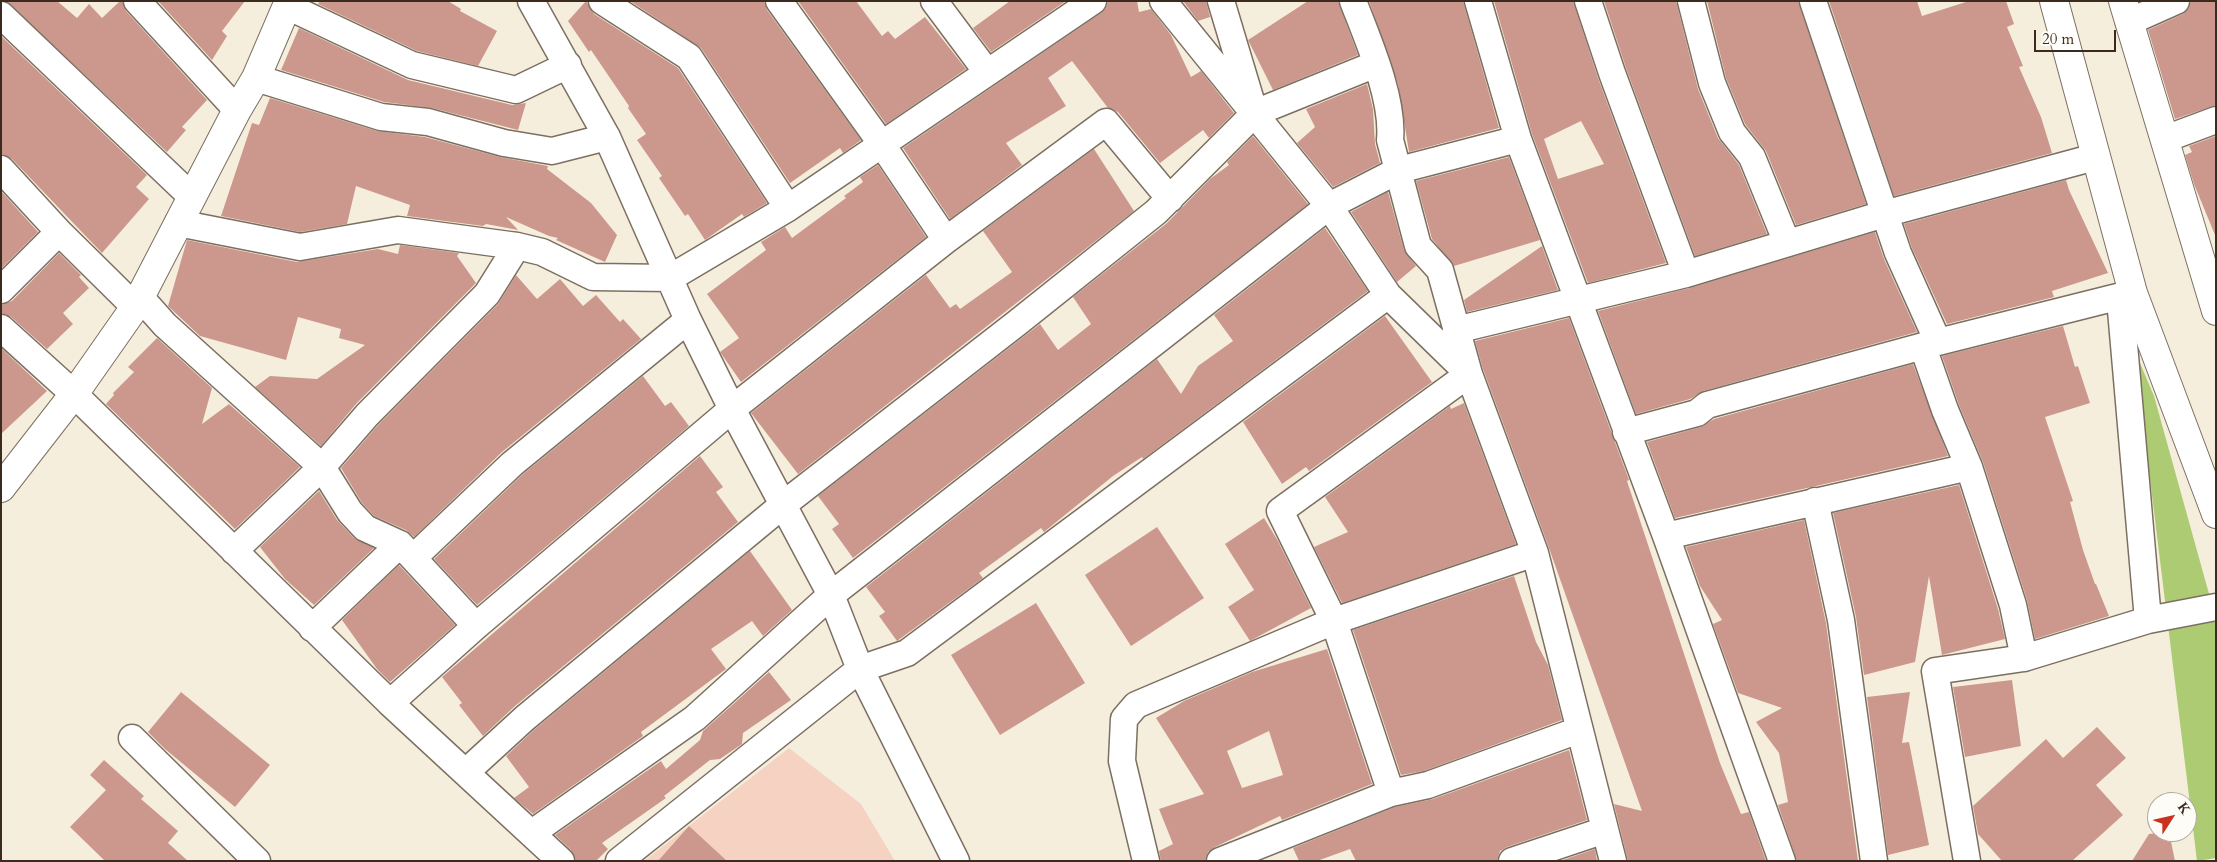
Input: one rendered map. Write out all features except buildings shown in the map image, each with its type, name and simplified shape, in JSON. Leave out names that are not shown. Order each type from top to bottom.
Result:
[{"type":"main road","points":[[2054,1],[2134,295],[2216,514]]},
{"type":"main road","points":[[1,488],[74,394],[138,302],[237,110],[256,78],[288,4]]},
{"type":"main road","points":[[2126,12],[2164,139],[2208,255],[2216,311]]},
{"type":"street","points":[[137,1],[237,110]]},
{"type":"street","points":[[531,1],[607,137],[688,320],[732,409],[831,595],[860,669],[956,861]]},
{"type":"street","points":[[602,1],[689,56],[788,208]]},
{"type":"street","points":[[779,1],[881,143],[946,240]]},
{"type":"street","points":[[934,1],[987,72]]},
{"type":"street","points":[[178,223],[300,247],[398,230],[517,246],[542,252],[593,277],[670,278],[788,208],[881,143],[1093,1]]},
{"type":"street","points":[[1163,1],[1329,206],[1388,295],[1469,374]]},
{"type":"street","points":[[1221,1],[1255,113]]},
{"type":"street","points":[[1353,1],[1376,64],[1392,123],[1390,140],[1418,246],[1440,270],[1469,374],[1535,554],[1613,861]]},
{"type":"street","points":[[1478,1],[1518,140],[1666,536],[1782,861]]},
{"type":"street","points":[[1588,1],[1612,73],[1686,274]]},
{"type":"street","points":[[1691,1],[1712,83],[1732,132],[1752,157],[1787,243]]},
{"type":"street","points":[[1813,1],[1884,214],[1931,345],[1945,410],[1969,466],[2013,605],[2024,658]]},
{"type":"street","points":[[2126,12],[2176,1]]},
{"type":"street","points":[[288,4],[412,64],[516,90],[568,65]]},
{"type":"street","points":[[1,15],[192,197]]},
{"type":"street","points":[[466,772],[525,718],[784,504],[1025,317],[1170,199],[1255,113],[1376,64]]},
{"type":"street","points":[[256,78],[381,117],[428,122],[504,143],[552,151],[607,137]]},
{"type":"street","points":[[2164,139],[2216,120]]},
{"type":"street","points":[[390,704],[476,626],[732,409],[946,240],[1106,122],[1170,199]]},
{"type":"street","points":[[532,832],[694,718],[831,595],[1329,206],[1399,170],[1518,140]]},
{"type":"street","points":[[1456,330],[1686,274],[1884,214],[2095,157]]},
{"type":"street","points":[[1,169],[59,232],[322,467],[350,512],[365,528],[406,551],[476,626]]},
{"type":"street","points":[[1,290],[59,232]]},
{"type":"street","points":[[234,551],[322,467],[367,415],[488,294],[517,246]]},
{"type":"street","points":[[619,861],[860,669],[907,653],[1388,295]]},
{"type":"street","points":[[1626,432],[1697,413],[1707,405],[1931,345],[2134,295]]},
{"type":"street","points":[[2134,295],[2121,310],[2148,620]]},
{"type":"street","points":[[312,628],[688,320]]},
{"type":"street","points":[[1,328],[74,394],[390,704],[532,832],[561,861]]},
{"type":"street","points":[[1391,793],[1334,621],[1280,511],[1469,374]]},
{"type":"street","points":[[1666,536],[1969,466]]},
{"type":"street","points":[[1816,502],[1841,620],[1874,861]]},
{"type":"street","points":[[1146,861],[1122,762],[1124,719],[1136,705],[1334,621],[1535,554]]},
{"type":"street","points":[[1967,861],[1935,671],[2024,658],[2148,620],[2216,607]]},
{"type":"street","points":[[1220,861],[1391,793],[1428,785],[1579,730]]},
{"type":"street","points":[[132,738],[257,861]]},
{"type":"street","points":[[1512,861],[1605,830]]},
{"type":"shaded area","points":[[789,748],[861,804],[895,861],[644,861]]},
{"type":"green space","points":[[2134,349],[2154,396],[2216,619],[2216,858],[2197,861],[2195,842],[2197,842],[2197,792],[2189,792]]}]
